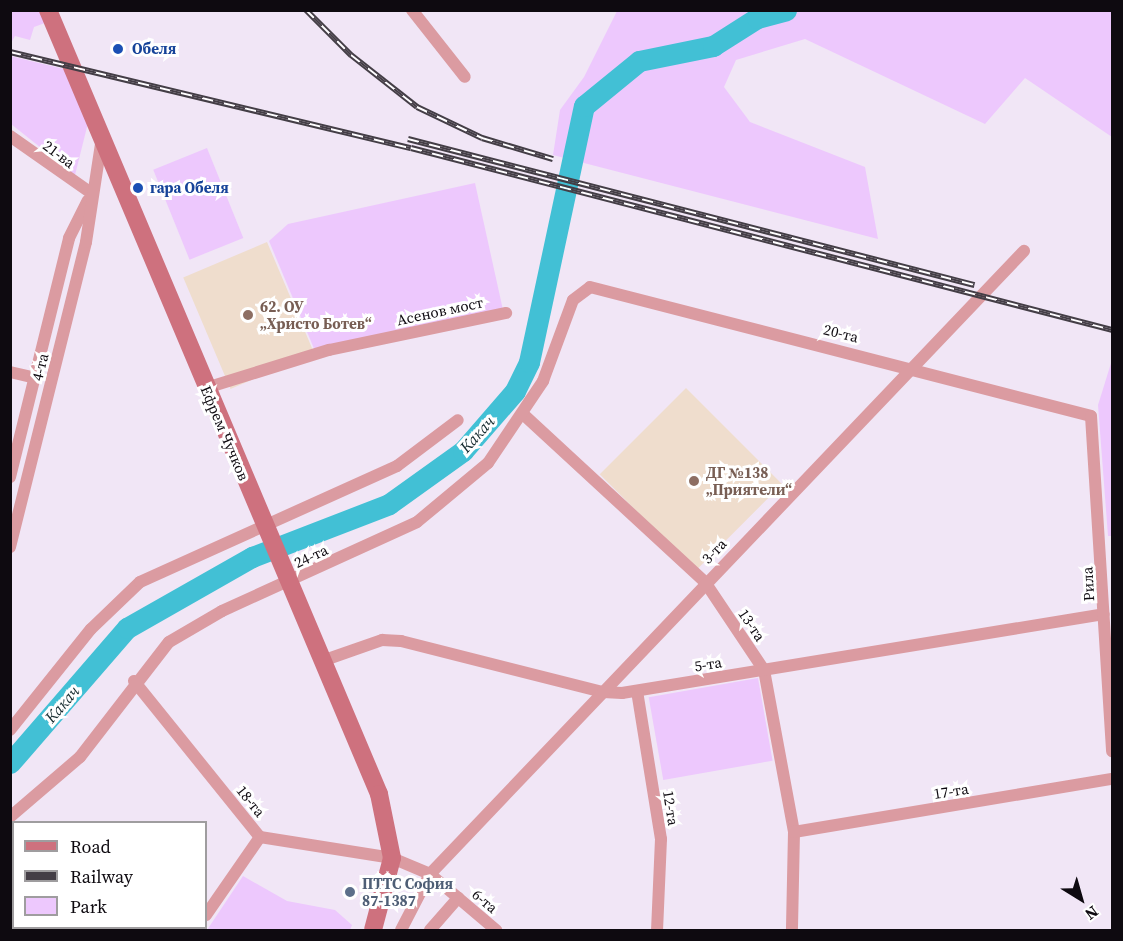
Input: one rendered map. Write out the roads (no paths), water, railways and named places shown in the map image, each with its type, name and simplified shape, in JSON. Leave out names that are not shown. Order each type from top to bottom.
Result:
[{"type":"street","points":[[412,10],[465,77]]},
{"type":"street","name":"Ефрем Чучков","points":[[49,12],[266,531],[379,794],[392,858]]},
{"type":"street","name":"21-ва","points":[[10,136],[91,194]]},
{"type":"street","name":"4-та","points":[[10,547],[87,242],[91,194],[102,136]]},
{"type":"street","name":"4-та","points":[[10,477],[69,238],[91,194]]},
{"type":"street","name":"3-та","points":[[401,930],[430,874],[705,582],[1024,251]]},
{"type":"street","name":"20-та","points":[[583,289],[596,286],[912,366],[1091,416]]},
{"type":"street","name":"24-та","points":[[10,817],[80,757],[134,681],[169,642],[192,627],[286,577],[417,522],[488,463],[524,415],[553,358],[573,300],[583,289]]},
{"type":"street","name":"Асенов мост","points":[[206,388],[329,350],[506,313]]},
{"type":"street","points":[[10,372],[35,378]]},
{"type":"street","name":"13-та","points":[[524,415],[705,582],[764,670],[794,831],[792,930]]},
{"type":"street","name":"Рила","points":[[1091,416],[1113,751]]},
{"type":"street","points":[[10,730],[91,629],[140,582],[266,531],[397,466],[458,420]]},
{"type":"street","name":"5-та","points":[[322,662],[372,643],[401,641],[603,692],[637,691],[1104,614]]},
{"type":"street","name":"18-та","points":[[134,681],[260,837],[392,858]]},
{"type":"street","name":"12-та","points":[[637,691],[661,839],[657,930]]},
{"type":"street","name":"17-та","points":[[794,831],[1113,779]]},
{"type":"street","points":[[207,914],[260,837]]},
{"type":"street","points":[[373,930],[392,858]]},
{"type":"street","name":"6-та","points":[[392,858],[430,874],[496,930]]},
{"type":"street","points":[[430,930],[458,898]]},
{"type":"waterway","name":"Какач","points":[[10,763],[127,628],[252,557],[389,504],[463,451],[515,391],[529,362],[584,106],[639,61],[713,46],[757,18],[786,10]]},
{"type":"railway","points":[[306,10],[351,55],[417,107],[482,138],[553,159]]},
{"type":"railway","points":[[10,52],[411,148],[1112,330]]},
{"type":"railway","points":[[408,139],[974,285]]},
{"type":"place","name":"Обеля","points":[[118,49]]},
{"type":"place","name":"гара Обеля","points":[[138,188]]},
{"type":"place","name":"62. ОУ „Христо Ботев“","points":[[248,315]]},
{"type":"place","name":"ДГ №138 „Приятели“","points":[[694,481]]},
{"type":"place","name":"ПТТС София 87-1387","points":[[350,892]]}]
